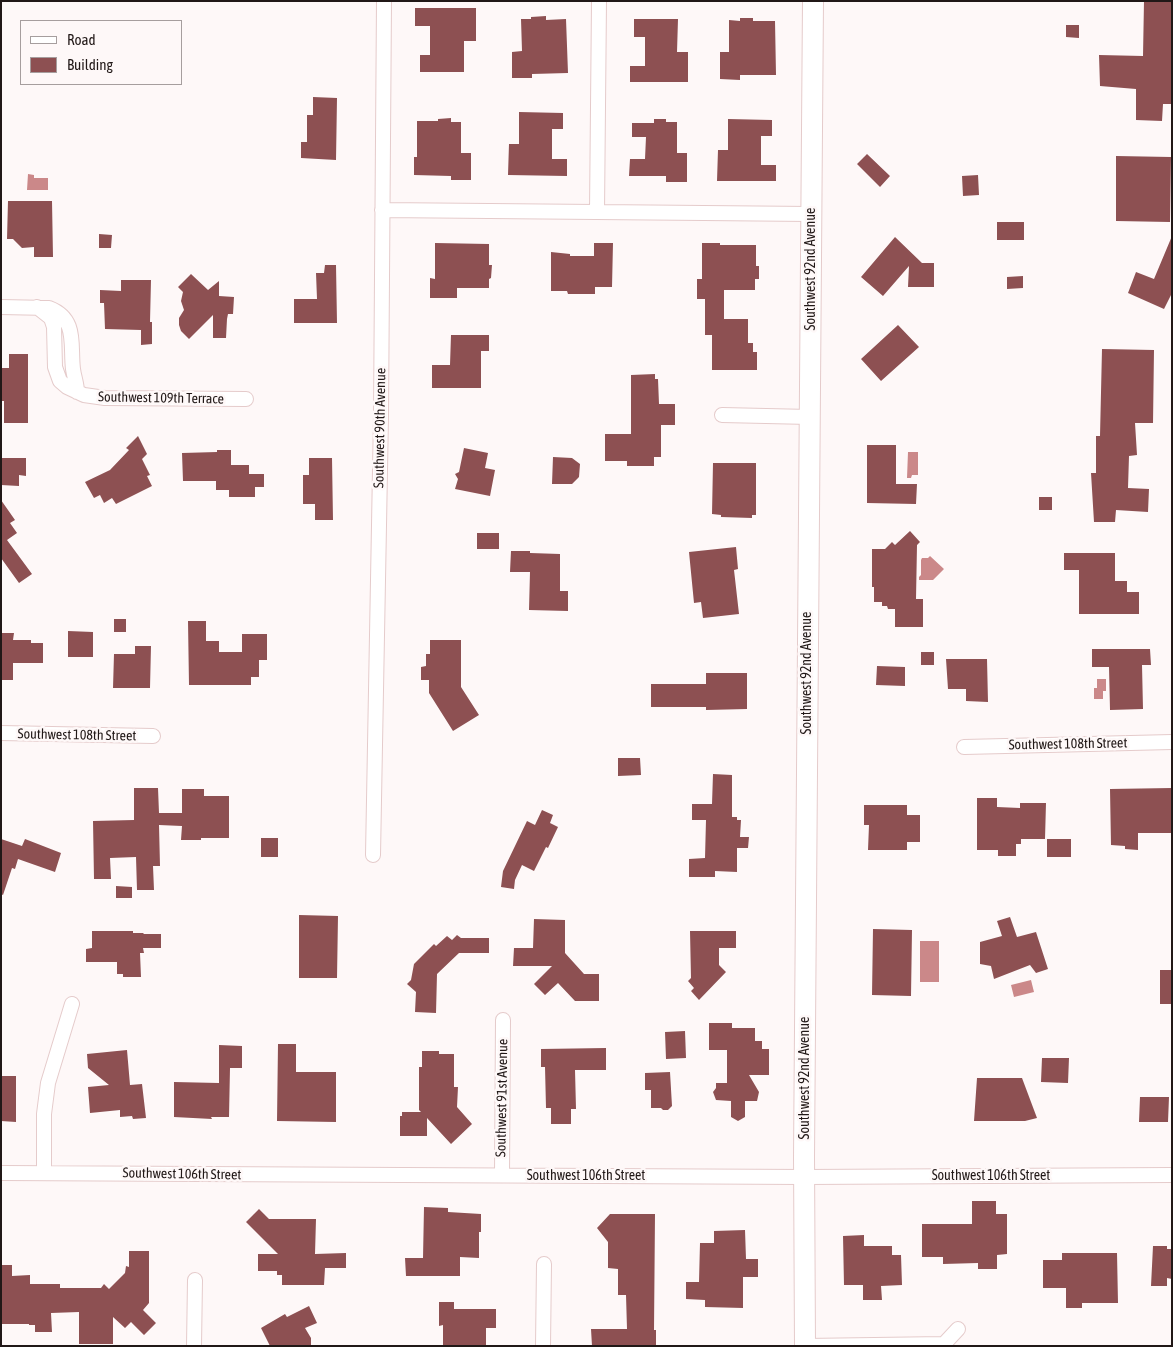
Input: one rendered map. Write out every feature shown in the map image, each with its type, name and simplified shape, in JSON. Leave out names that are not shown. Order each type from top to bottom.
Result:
[{"type":"street","name":"Southwest 90th Avenue","points":[[373,855],[381,425],[384,1]]},
{"type":"street","points":[[597,212],[598,1]]},
{"type":"street","name":"Southwest 92nd Avenue","points":[[805,1346],[804,1178],[813,1]]},
{"type":"street","points":[[382,210],[811,214]]},
{"type":"street","name":"Southwest 109th Terrace","points":[[1,307],[37,307],[56,310],[70,330],[73,339],[73,368],[77,392],[98,398],[246,399]]},
{"type":"street","points":[[722,415],[810,417]]},
{"type":"street","name":"Southwest 108th Street","points":[[1,733],[153,736]]},
{"type":"street","name":"Southwest 108th Street","points":[[964,747],[1172,742]]},
{"type":"street","points":[[44,1173],[44,1114],[48,1084],[72,1004]]},
{"type":"street","name":"Southwest 91st Avenue","points":[[502,1175],[503,1020]]},
{"type":"street","name":"Southwest 106th Street","points":[[1,1173],[804,1178],[1172,1175]]},
{"type":"street","points":[[543,1346],[544,1264]]},
{"type":"street","points":[[194,1346],[195,1280]]},
{"type":"street","points":[[805,1346],[944,1344],[958,1329]]},
{"type":"shaded area","points":[[28,174],[34,175],[34,178],[48,178],[48,190],[27,190]]},
{"type":"shaded area","points":[[908,452],[918,452],[918,475],[912,475],[911,478],[907,478]]},
{"type":"shaded area","points":[[930,556],[944,569],[933,580],[919,580],[921,560]]},
{"type":"shaded area","points":[[1097,679],[1106,679],[1106,691],[1103,691],[1103,699],[1094,699],[1094,688],[1097,688]]},
{"type":"shaded area","points":[[920,941],[939,941],[939,982],[920,982]]},
{"type":"shaded area","points":[[1031,980],[1034,992],[1014,997],[1011,985]]},
{"type":"building","points":[[1144,1],[1172,1],[1172,104],[1163,104],[1162,121],[1136,120],[1136,89],[1100,86],[1099,55],[1143,56]]},
{"type":"building","points":[[415,8],[476,8],[476,41],[464,41],[464,72],[420,72],[420,55],[430,55],[430,26],[415,26]]},
{"type":"building","points":[[546,16],[546,20],[566,19],[568,73],[532,74],[532,78],[512,78],[512,52],[522,51],[521,19]]},
{"type":"building","points":[[740,18],[753,18],[753,21],[775,21],[776,75],[740,75],[740,80],[720,79],[720,52],[729,52],[729,20],[740,21]]},
{"type":"building","points":[[634,19],[678,19],[677,52],[688,52],[688,82],[630,82],[630,66],[645,66],[645,37],[634,37]]},
{"type":"building","points":[[1066,25],[1079,25],[1079,38],[1066,37]]},
{"type":"building","points":[[313,97],[337,98],[336,160],[301,158],[301,142],[307,142],[307,115],[313,115]]},
{"type":"building","points":[[519,112],[563,113],[563,129],[552,129],[552,159],[567,159],[567,176],[508,175],[509,144],[519,144]]},
{"type":"building","points":[[451,118],[451,122],[461,122],[461,153],[471,153],[471,180],[451,180],[451,176],[414,175],[414,157],[417,157],[417,121],[438,121],[438,119]]},
{"type":"building","points":[[654,119],[666,119],[666,122],[677,122],[677,153],[687,153],[687,182],[666,182],[666,176],[629,176],[630,159],[645,159],[646,137],[632,137],[632,123],[654,123]]},
{"type":"building","points":[[728,119],[772,120],[772,136],[761,136],[761,165],[776,165],[776,181],[717,181],[718,150],[728,150]]},
{"type":"building","points":[[867,154],[890,176],[880,187],[857,164]]},
{"type":"building","points":[[1116,156],[1171,157],[1170,222],[1116,221]]},
{"type":"building","points":[[978,175],[979,195],[963,196],[962,176]]},
{"type":"building","points":[[8,201],[52,201],[53,257],[34,257],[34,247],[22,248],[13,239],[7,239]]},
{"type":"building","points":[[997,222],[1024,222],[1024,240],[997,240]]},
{"type":"building","points":[[99,234],[112,235],[111,248],[99,248]]},
{"type":"building","points":[[1172,236],[1172,293],[1164,309],[1128,293],[1136,272],[1154,279]]},
{"type":"building","points":[[895,237],[922,263],[934,263],[934,287],[908,287],[909,266],[883,296],[861,277]]},
{"type":"building","points":[[435,243],[489,244],[489,265],[492,265],[489,288],[457,288],[457,298],[430,298],[430,278],[435,279]]},
{"type":"building","points":[[594,243],[613,243],[612,287],[595,287],[595,294],[568,294],[567,291],[551,291],[551,252],[570,254],[570,256],[594,256]]},
{"type":"building","points":[[702,243],[756,245],[756,266],[759,266],[759,279],[755,279],[755,290],[724,290],[724,319],[748,319],[748,343],[753,343],[753,352],[757,352],[757,370],[712,370],[712,335],[705,335],[705,299],[697,299],[697,279],[702,279]]},
{"type":"building","points":[[325,265],[336,265],[337,323],[294,323],[294,299],[317,299],[316,273],[324,273]]},
{"type":"building","points":[[191,274],[208,290],[219,281],[219,296],[234,297],[233,314],[228,314],[227,319],[226,338],[213,338],[213,315],[189,339],[181,331],[179,318],[184,310],[181,301],[183,292],[178,287]]},
{"type":"building","points":[[1023,276],[1023,288],[1007,289],[1007,277]]},
{"type":"building","points":[[121,280],[151,280],[150,322],[152,322],[152,344],[141,345],[141,330],[105,329],[104,303],[100,303],[100,290],[121,291]]},
{"type":"building","points":[[898,325],[919,347],[881,381],[861,359]]},
{"type":"building","points":[[451,335],[489,335],[489,351],[481,351],[481,388],[432,388],[432,365],[450,365]]},
{"type":"building","points":[[1102,349],[1154,350],[1153,423],[1135,423],[1137,455],[1129,456],[1128,488],[1149,489],[1148,512],[1116,510],[1115,522],[1094,522],[1091,473],[1096,473],[1096,436],[1100,436]]},
{"type":"building","points":[[9,354],[28,354],[28,423],[4,423],[4,401],[1,401],[1,368],[9,368]]},
{"type":"building","points":[[655,374],[655,379],[658,379],[659,404],[675,404],[675,425],[661,425],[661,457],[654,457],[654,466],[627,466],[627,461],[605,461],[605,434],[631,434],[631,375]]},
{"type":"building","points":[[138,436],[147,454],[142,459],[150,475],[147,476],[152,486],[116,504],[112,498],[104,503],[100,495],[94,498],[85,482],[110,470],[129,450],[126,448]]},
{"type":"building","points":[[867,445],[896,445],[896,484],[917,484],[916,504],[867,503]]},
{"type":"building","points":[[464,448],[488,453],[485,468],[495,470],[490,496],[455,489],[458,479],[455,474],[459,472]]},
{"type":"building","points":[[217,450],[231,450],[231,465],[249,465],[249,474],[264,474],[264,487],[255,487],[255,497],[229,497],[229,490],[216,490],[216,481],[183,481],[182,453],[217,452]]},
{"type":"building","points":[[553,457],[572,458],[580,464],[579,477],[572,484],[552,484]]},
{"type":"building","points":[[1,458],[26,458],[26,476],[19,475],[19,486],[1,485]]},
{"type":"building","points":[[309,458],[332,458],[333,520],[315,520],[315,504],[303,504],[303,475],[309,475]]},
{"type":"building","points":[[713,463],[756,463],[756,515],[752,515],[752,518],[721,517],[721,515],[712,514]]},
{"type":"building","points":[[1039,497],[1052,497],[1052,510],[1039,510]]},
{"type":"building","points":[[1,500],[15,520],[10,523],[17,533],[7,540],[32,574],[19,583],[1,558]]},
{"type":"building","points":[[910,531],[920,542],[917,545],[916,599],[923,599],[923,627],[895,627],[895,609],[888,609],[887,606],[882,606],[882,602],[874,602],[872,549],[885,549],[892,542],[895,545]]},
{"type":"building","points":[[477,533],[499,533],[499,549],[477,549]]},
{"type":"building","points":[[736,547],[738,569],[734,570],[739,614],[703,618],[701,602],[694,603],[689,552]]},
{"type":"building","points":[[511,551],[560,554],[560,591],[568,591],[568,611],[529,610],[530,572],[510,572]]},
{"type":"building","points":[[1064,553],[1115,553],[1115,581],[1127,581],[1127,592],[1139,592],[1139,614],[1079,614],[1079,570],[1064,570]]},
{"type":"building","points":[[114,619],[126,619],[126,632],[114,632]]},
{"type":"building","points":[[188,621],[206,621],[206,641],[219,641],[219,652],[242,652],[242,634],[267,634],[267,660],[259,660],[259,677],[251,677],[251,685],[189,685]]},
{"type":"building","points":[[68,631],[93,632],[93,657],[68,657]]},
{"type":"building","points":[[1,633],[14,633],[13,640],[31,640],[31,643],[43,643],[43,663],[13,663],[13,680],[1,680]]},
{"type":"building","points":[[430,640],[461,640],[461,687],[479,715],[453,731],[429,693],[429,680],[421,680],[421,667],[426,666],[426,654],[430,654]]},
{"type":"building","points":[[135,646],[151,646],[150,688],[113,688],[114,654],[135,654]]},
{"type":"building","points":[[1092,649],[1150,649],[1151,665],[1142,665],[1143,709],[1110,710],[1109,667],[1092,667]]},
{"type":"building","points":[[921,652],[934,652],[934,665],[921,665]]},
{"type":"building","points":[[946,659],[987,659],[988,702],[966,701],[966,689],[948,689]]},
{"type":"building","points":[[877,666],[905,667],[905,686],[876,685]]},
{"type":"building","points":[[706,673],[747,673],[747,709],[706,710],[706,707],[651,707],[651,684],[706,684]]},
{"type":"building","points":[[618,758],[640,758],[641,775],[618,776]]},
{"type":"building","points":[[713,774],[732,775],[732,817],[737,817],[737,820],[741,820],[740,837],[749,837],[748,848],[737,848],[737,872],[715,871],[715,877],[689,877],[689,859],[705,858],[706,820],[692,820],[692,804],[712,804]]},
{"type":"building","points":[[134,788],[158,788],[159,813],[182,813],[182,789],[204,789],[204,796],[229,796],[229,838],[181,840],[182,826],[159,825],[160,866],[153,866],[154,890],[137,890],[136,857],[110,858],[111,879],[94,879],[93,821],[134,820]]},
{"type":"building","points":[[1172,788],[1172,833],[1138,833],[1138,850],[1125,849],[1125,846],[1111,845],[1110,789]]},
{"type":"building","points":[[977,798],[997,798],[997,807],[1020,808],[1020,803],[1046,803],[1045,839],[1021,839],[1021,844],[1016,844],[1016,856],[998,856],[998,850],[977,850]]},
{"type":"building","points":[[864,805],[907,805],[907,815],[920,815],[920,842],[907,842],[907,850],[868,850],[869,825],[864,825]]},
{"type":"building","points":[[542,810],[553,815],[550,823],[558,827],[548,848],[546,847],[534,871],[522,865],[515,880],[514,889],[501,887],[503,871],[527,821],[535,825]]},
{"type":"building","points":[[261,838],[278,838],[278,857],[261,857]]},
{"type":"building","points":[[1,839],[22,846],[25,839],[61,853],[55,872],[18,859],[15,869],[12,868],[3,895],[1,894]]},
{"type":"building","points":[[1047,839],[1071,839],[1071,857],[1047,857]]},
{"type":"building","points":[[116,886],[132,887],[132,898],[116,898]]},
{"type":"building","points":[[299,915],[338,916],[337,978],[299,978]]},
{"type":"building","points":[[1010,917],[1017,937],[1036,932],[1048,969],[1036,973],[1030,965],[994,979],[991,966],[980,964],[980,942],[1002,936],[997,921]]},
{"type":"building","points":[[534,919],[565,920],[565,953],[584,974],[599,974],[599,1001],[575,1001],[558,983],[545,995],[534,984],[552,966],[513,966],[514,948],[533,948]]},
{"type":"building","points":[[873,929],[912,930],[911,996],[872,995]]},
{"type":"building","points":[[92,931],[133,931],[133,933],[161,934],[161,948],[143,948],[144,953],[140,953],[141,977],[123,977],[123,974],[117,974],[117,962],[86,962],[86,949],[92,948]]},
{"type":"building","points":[[690,931],[736,931],[736,948],[719,948],[719,965],[726,972],[699,1000],[691,991],[694,988],[688,981],[691,978]]},
{"type":"building","points":[[457,935],[461,938],[489,938],[489,953],[459,953],[437,974],[436,1013],[415,1012],[416,992],[407,984],[411,980],[414,964],[434,944],[436,946],[447,936],[452,940]]},
{"type":"building","points":[[1160,970],[1172,970],[1172,1004],[1160,1004]]},
{"type":"building","points":[[709,1023],[732,1023],[732,1028],[755,1028],[755,1041],[762,1041],[762,1049],[769,1049],[769,1075],[749,1075],[759,1092],[757,1101],[745,1101],[745,1117],[738,1121],[731,1117],[731,1101],[716,1100],[713,1092],[716,1088],[716,1083],[727,1083],[727,1050],[709,1050]]},
{"type":"building","points":[[685,1031],[686,1058],[666,1059],[665,1032]]},
{"type":"building","points":[[278,1044],[296,1044],[296,1072],[336,1072],[336,1122],[277,1121]]},
{"type":"building","points":[[219,1045],[242,1046],[242,1068],[230,1068],[229,1117],[211,1117],[212,1119],[174,1117],[174,1082],[219,1083]]},
{"type":"building","points":[[606,1048],[606,1070],[575,1070],[576,1109],[571,1109],[571,1124],[551,1124],[551,1108],[546,1108],[545,1067],[541,1067],[541,1049]]},
{"type":"building","points":[[127,1050],[130,1085],[142,1084],[146,1118],[120,1117],[120,1110],[90,1113],[88,1087],[109,1085],[88,1068],[87,1054]]},
{"type":"building","points":[[422,1051],[439,1051],[439,1054],[454,1054],[454,1087],[458,1087],[457,1107],[472,1124],[451,1144],[427,1118],[427,1136],[400,1136],[400,1116],[402,1116],[402,1112],[421,1112],[419,1110],[419,1067],[422,1067]]},
{"type":"building","points":[[1042,1058],[1069,1058],[1068,1083],[1041,1082]]},
{"type":"building","points":[[670,1072],[672,1106],[668,1110],[651,1108],[651,1090],[645,1090],[645,1073]]},
{"type":"building","points":[[1,1076],[16,1076],[16,1122],[1,1121]]},
{"type":"building","points":[[977,1078],[1022,1078],[1037,1118],[1025,1121],[974,1121]]},
{"type":"building","points":[[1140,1097],[1169,1097],[1168,1122],[1139,1122]]},
{"type":"building","points":[[972,1201],[996,1201],[996,1214],[1007,1214],[1007,1254],[997,1255],[997,1269],[978,1269],[978,1263],[943,1264],[943,1257],[922,1257],[922,1224],[972,1224]]},
{"type":"building","points":[[424,1207],[448,1208],[448,1212],[481,1214],[479,1258],[460,1257],[460,1276],[406,1276],[405,1258],[423,1258]]},
{"type":"building","points":[[259,1209],[269,1219],[316,1219],[315,1254],[346,1253],[346,1268],[325,1268],[324,1285],[282,1285],[282,1275],[277,1275],[277,1271],[258,1271],[258,1254],[278,1254],[246,1222]]},
{"type":"building","points":[[610,1214],[655,1214],[654,1330],[656,1330],[656,1346],[592,1346],[591,1329],[627,1329],[626,1295],[618,1295],[618,1269],[608,1268],[608,1242],[597,1228]]},
{"type":"building","points":[[745,1230],[746,1259],[758,1259],[758,1277],[743,1277],[743,1308],[705,1307],[705,1300],[686,1299],[686,1282],[699,1282],[700,1243],[714,1243],[714,1231]]},
{"type":"building","points":[[864,1235],[864,1246],[892,1246],[892,1255],[901,1255],[902,1285],[881,1286],[882,1300],[863,1300],[863,1285],[844,1285],[843,1236]]},
{"type":"building","points":[[1153,1246],[1167,1246],[1167,1249],[1172,1249],[1172,1279],[1167,1278],[1167,1286],[1151,1286]]},
{"type":"building","points":[[129,1251],[149,1251],[149,1303],[143,1310],[156,1323],[144,1335],[131,1322],[125,1328],[113,1317],[113,1344],[79,1344],[79,1312],[51,1313],[52,1332],[35,1332],[35,1325],[29,1324],[1,1324],[1,1265],[12,1265],[12,1276],[30,1275],[30,1284],[60,1284],[60,1288],[101,1288],[104,1284],[109,1289],[125,1273],[126,1266],[129,1267]]},
{"type":"building","points":[[1062,1253],[1117,1253],[1118,1303],[1082,1303],[1082,1308],[1066,1308],[1066,1288],[1043,1288],[1043,1260],[1062,1260]]},
{"type":"building","points":[[439,1302],[454,1302],[454,1309],[496,1309],[496,1328],[486,1328],[486,1346],[443,1346],[443,1325],[439,1326]]},
{"type":"building","points":[[309,1306],[317,1323],[305,1328],[311,1338],[311,1346],[270,1346],[261,1328],[285,1314],[287,1317]]}]
